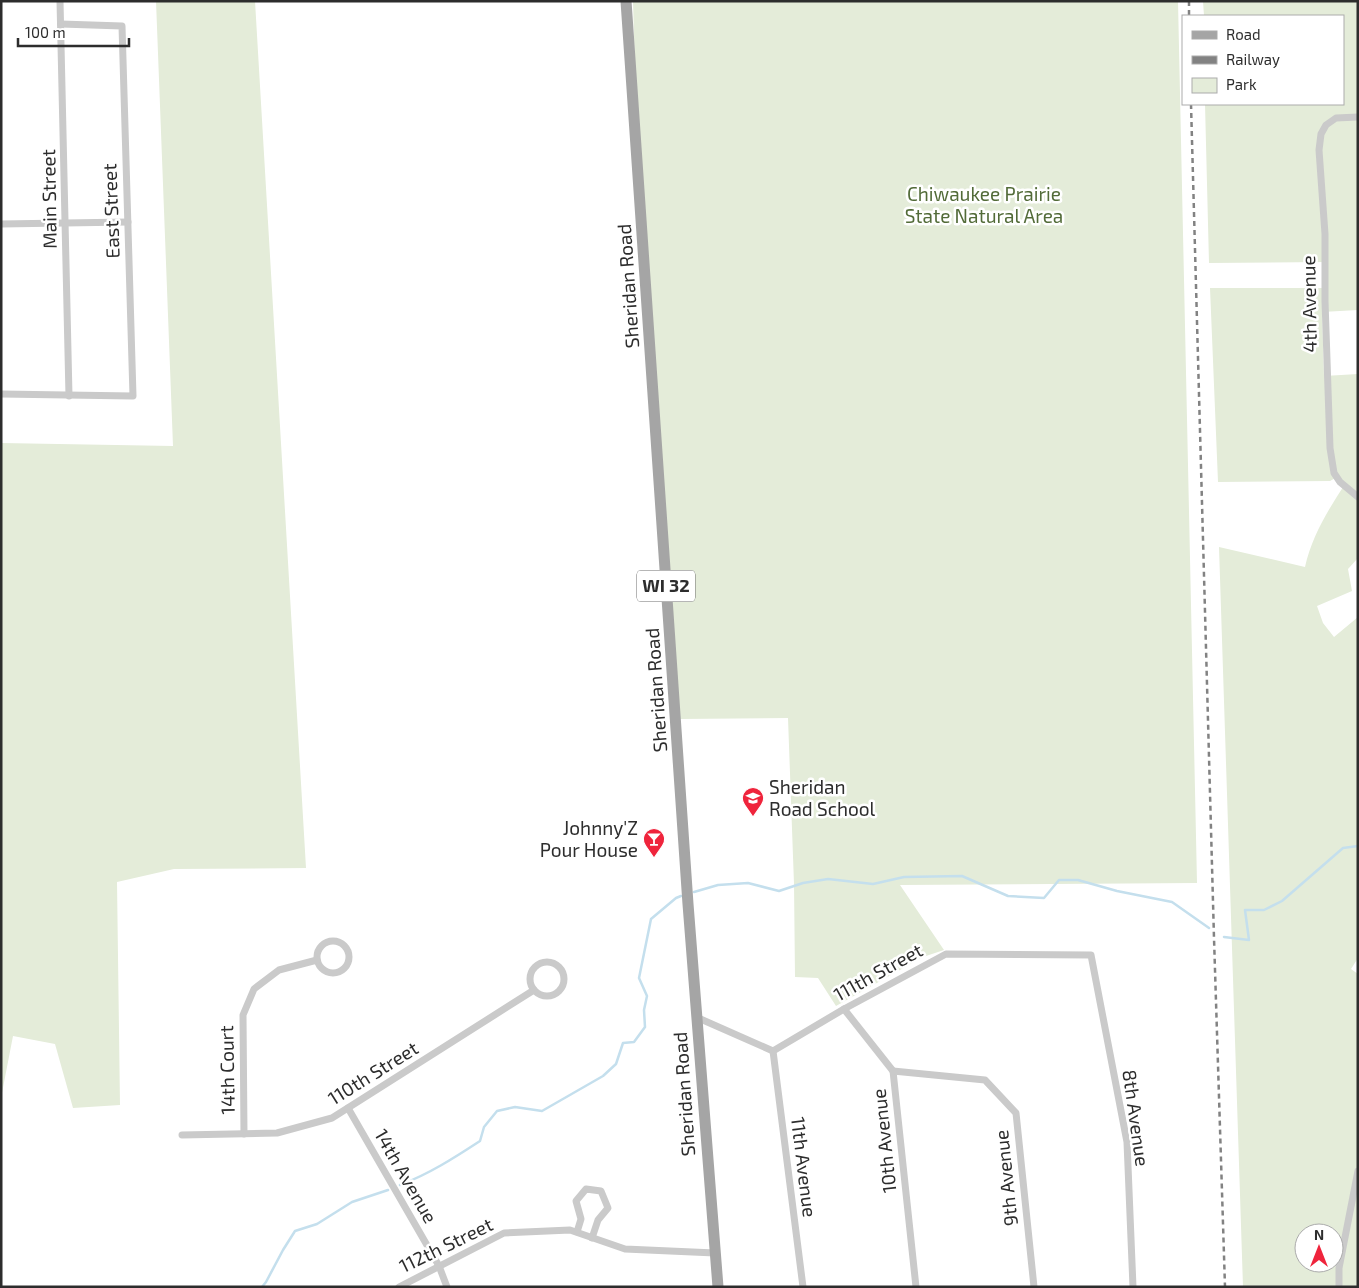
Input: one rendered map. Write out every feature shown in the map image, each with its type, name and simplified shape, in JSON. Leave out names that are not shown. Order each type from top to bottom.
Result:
[{"type":"main road","name":"Sheridan Road","points":[[626,1],[696,1017],[718,1287]]},
{"type":"street","name":"Main Street","points":[[60,1],[69,396]]},
{"type":"street","name":"East Street","points":[[61,24],[122,26],[133,396],[69,396]]},
{"type":"street","name":"4th Avenue","points":[[1358,117],[1336,118],[1326,125],[1321,134],[1319,150],[1325,234],[1328,410],[1332,463],[1334,473],[1340,482],[1358,497]]},
{"type":"street","points":[[1,224],[128,222]]},
{"type":"street","points":[[1,394],[69,396]]},
{"type":"street","points":[[332,941],[342,944],[348,953],[348,963],[336,972],[326,971],[319,965],[317,960],[318,949],[326,942],[332,941]]},
{"type":"street","name":"111th Street","points":[[772,1051],[844,1009],[946,954],[1091,955]]},
{"type":"street","name":"8th Avenue","points":[[1091,955],[1127,1142],[1134,1287]]},
{"type":"street","name":"14th Court","points":[[244,1134],[243,1015],[254,989],[279,970],[317,960]]},
{"type":"street","points":[[544,963],[560,968],[564,978],[558,992],[553,995],[543,996],[534,990],[530,979],[534,969],[544,963]]},
{"type":"street","name":"110th Street","points":[[182,1136],[277,1133],[332,1118],[534,990]]},
{"type":"street","name":"10th Avenue","points":[[844,1009],[893,1071],[916,1287]]},
{"type":"street","points":[[696,1017],[772,1051]]},
{"type":"street","name":"11th Avenue","points":[[772,1051],[802,1287]]},
{"type":"street","name":"9th Avenue","points":[[893,1071],[985,1080],[1016,1113],[1034,1287]]},
{"type":"street","name":"14th Avenue","points":[[348,1108],[439,1266],[447,1287]]},
{"type":"street","points":[[1339,1287],[1339,1268],[1358,1171]]},
{"type":"street","points":[[576,1232],[581,1220],[576,1201],[586,1189],[601,1191],[608,1208],[598,1220],[592,1238]]},
{"type":"street","name":"112th Street","points":[[399,1287],[504,1233],[570,1230],[625,1249],[715,1253]]},
{"type":"green space","points":[[156,1],[255,1],[306,868],[174,869],[117,882],[120,1105],[73,1108],[55,1044],[13,1036],[1,1098],[1,443],[173,446]]},
{"type":"green space","name":"Chiwaukee Prairie State Natural Area","points":[[633,1],[1178,1],[1197,883],[900,885],[944,950],[923,957],[836,1006],[818,978],[795,977],[794,884],[788,718],[680,719],[635,70]]},
{"type":"green space","points":[[1203,1],[1358,1],[1358,310],[1322,312],[1324,376],[1358,374],[1358,558],[1348,569],[1352,591],[1317,606],[1323,623],[1334,637],[1358,617],[1358,958],[1351,969],[1358,974],[1358,1287],[1243,1287],[1219,547],[1305,567],[1316,534],[1345,484],[1339,476],[1330,481],[1218,482],[1210,288],[1327,288],[1327,262],[1209,263],[1205,105],[1344,105],[1344,15],[1204,15]]},
{"type":"waterway","points":[[1224,937],[1249,940],[1245,910],[1264,910],[1282,901],[1343,848],[1358,846]]},
{"type":"waterway","points":[[694,892],[718,885],[748,883],[779,891],[803,883],[828,879],[873,884],[904,877],[962,876],[1008,896],[1044,898],[1059,880],[1078,880],[1117,891],[1172,902],[1209,928]]},
{"type":"waterway","points":[[400,1185],[431,1171],[480,1141],[484,1127],[497,1111],[515,1107],[542,1111],[603,1076],[616,1064],[623,1043],[634,1042],[645,1027],[644,1010],[647,996],[639,978],[651,919],[681,896]]},
{"type":"waterway","points":[[262,1287],[295,1231],[317,1224],[352,1202],[388,1190]]},
{"type":"railway","points":[[1189,1],[1189,15]]},
{"type":"railway","points":[[1191,105],[1225,1287]]},
{"type":"place","name":"Sheridan Road School","points":[[753,817]]},
{"type":"place","name":"Johnny'Z Pour House","points":[[654,858]]}]
